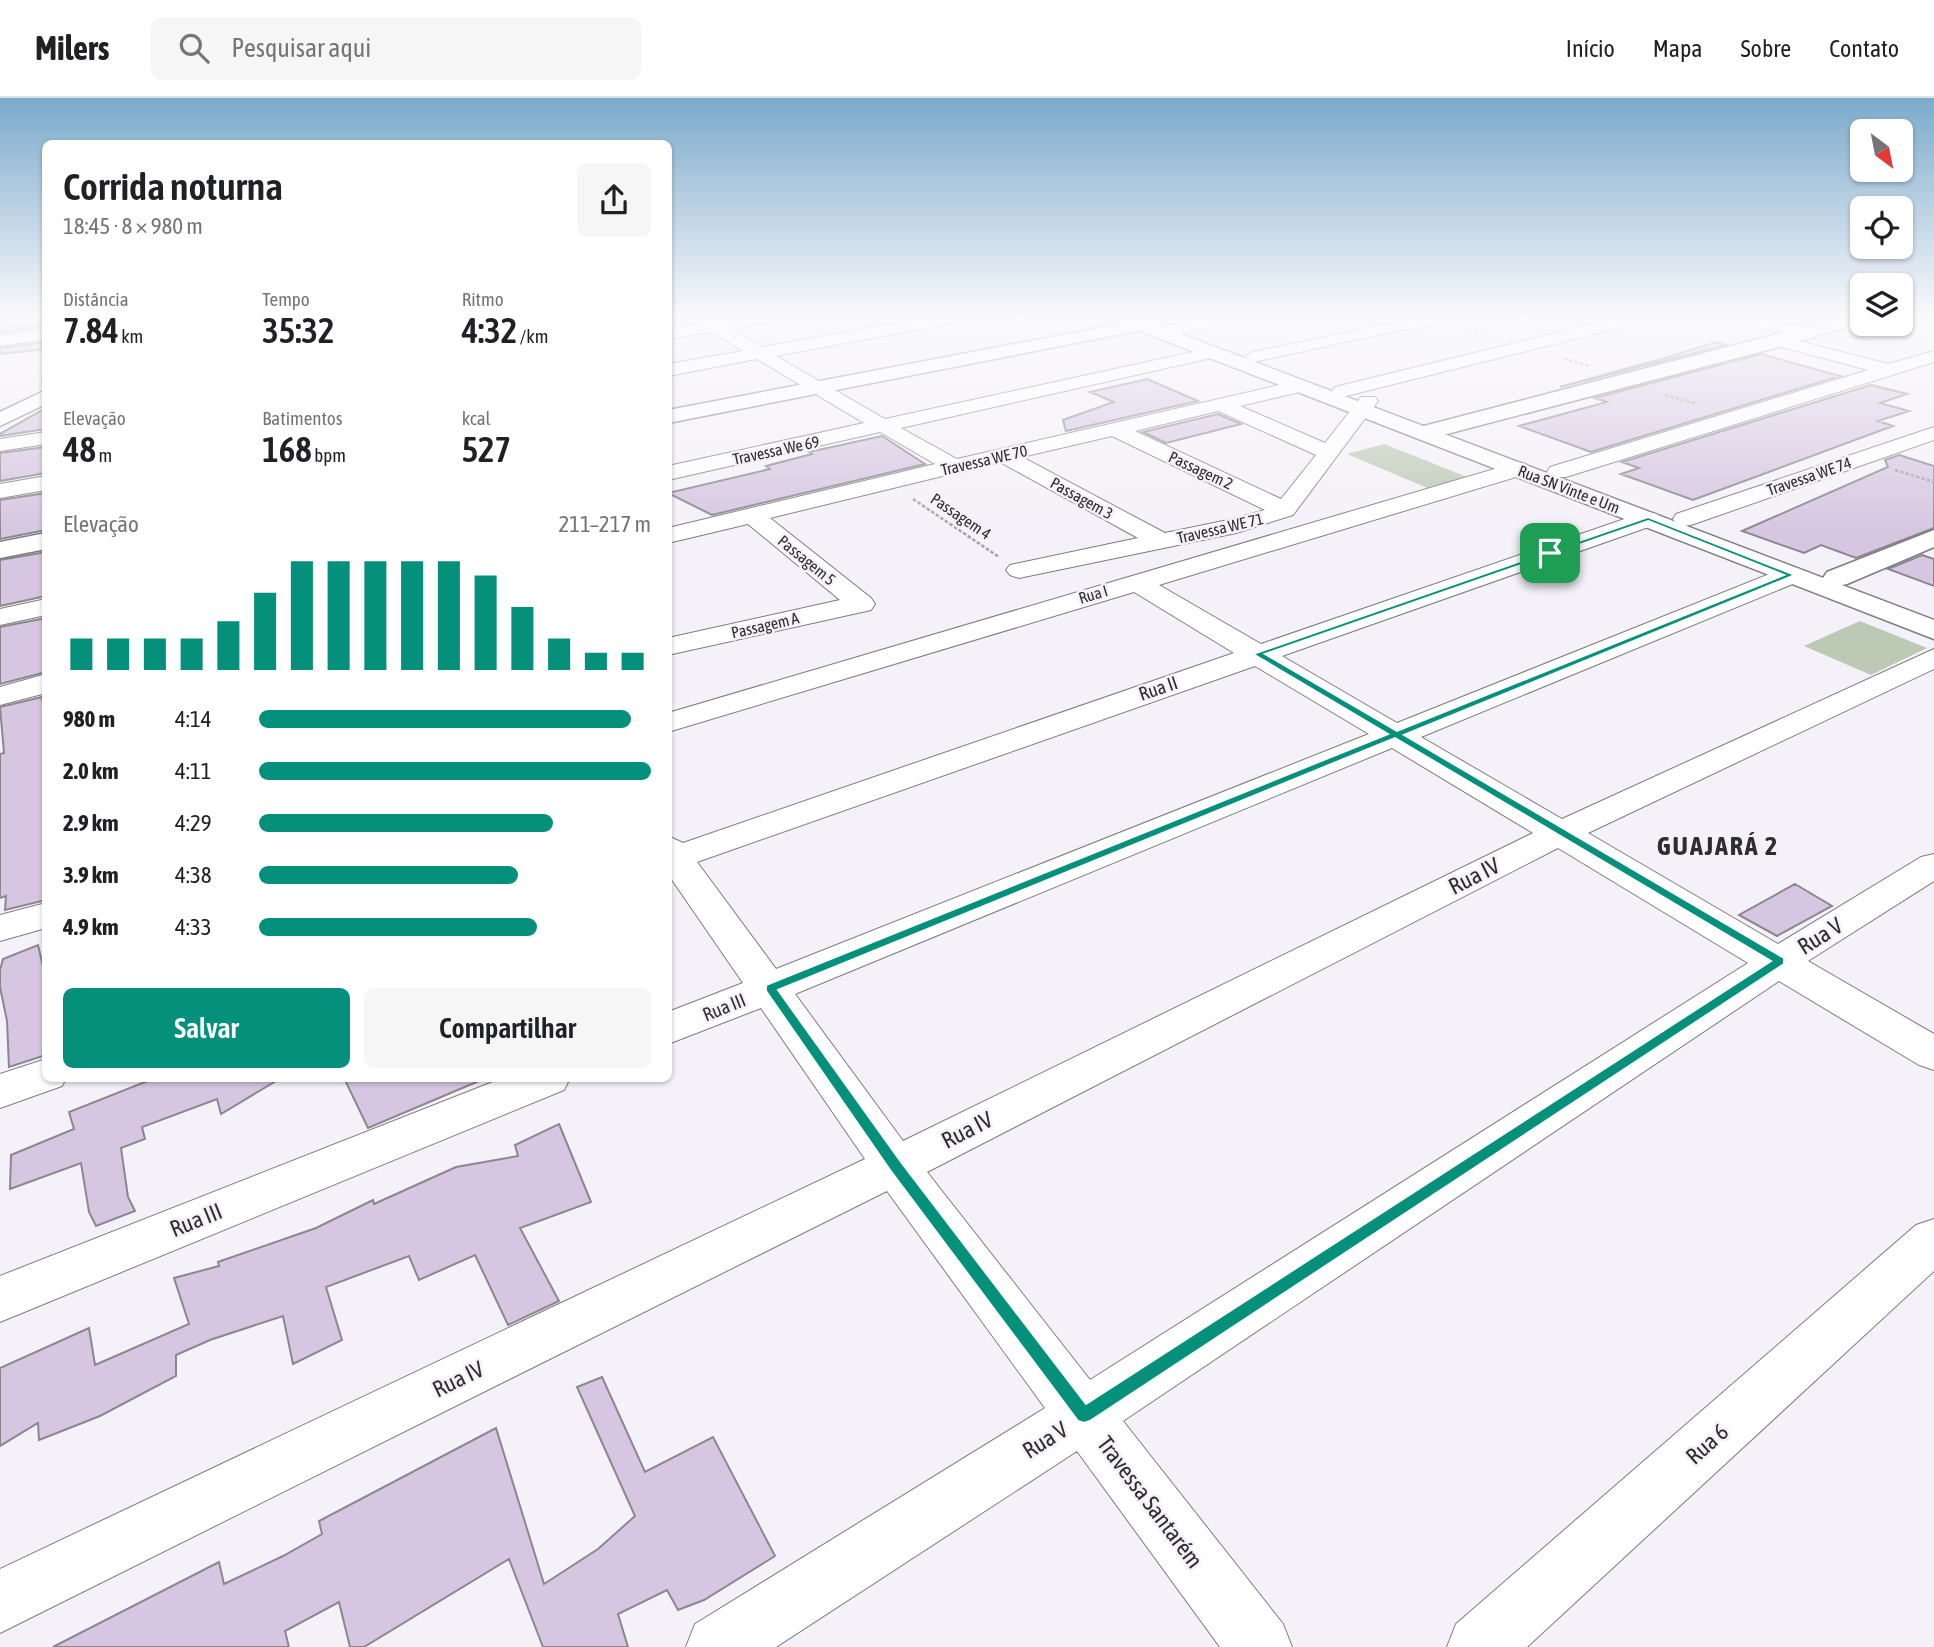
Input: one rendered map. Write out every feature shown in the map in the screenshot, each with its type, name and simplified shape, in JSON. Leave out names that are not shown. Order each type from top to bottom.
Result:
[{"type":"main road","points":[[0,401],[21,390]]},
{"type":"main road","points":[[672,416],[804,390]]},
{"type":"main road","points":[[1315,390],[1364,405]]},
{"type":"main road","points":[[1434,431],[1586,390]]},
{"type":"main road","points":[[1342,391],[1364,405]]},
{"type":"main road","points":[[0,420],[42,398]]},
{"type":"main road","name":"Rua SN Vinte e Um","points":[[1364,405],[1558,472],[1934,615]]},
{"type":"main road","name":"Rua SN Vinte e Um","points":[[1434,431],[1518,469],[1934,630]]},
{"type":"main road","points":[[1838,578],[1934,538]]},
{"type":"main road","points":[[0,550],[42,542]]},
{"type":"street","points":[[820,390],[954,466]]},
{"type":"street","name":"Travessa We 69","points":[[672,472],[886,426],[992,390]]},
{"type":"street","name":"Travessa WE 70","points":[[672,535],[954,466],[1283,390]]},
{"type":"street","points":[[1558,472],[1821,390]]},
{"type":"street","points":[[1221,405],[1328,452]]},
{"type":"street","name":"Travessa WE 71","points":[[1019,570],[1253,522],[1284,510],[1364,405]]},
{"type":"street","name":"Passagem 2","points":[[1116,430],[1284,510]]},
{"type":"street","name":"Travessa WE 74","points":[[1685,519],[1934,433]]},
{"type":"street","points":[[0,445],[42,439]]},
{"type":"street","name":"Passagem 3","points":[[1003,455],[1161,541]]},
{"type":"street","name":"Rua I","points":[[672,722],[1518,469]]},
{"type":"street","points":[[0,492],[42,484]]},
{"type":"street","name":"Passagem 5","points":[[753,516],[861,604]]},
{"type":"street","name":"Rua II","points":[[672,855],[1648,519]]},
{"type":"street","name":"Rua III","points":[[672,1027],[1791,575]]},
{"type":"street","points":[[1135,582],[1934,1054]]},
{"type":"street","name":"Passagem A","points":[[681,644],[861,604]]},
{"type":"street","points":[[0,617],[42,608]]},
{"type":"street","points":[[672,626],[681,644]]},
{"type":"street","name":"Rua IV","points":[[0,1602],[895,1166],[1562,832],[1934,658]]},
{"type":"street","points":[[0,696],[42,685]]},
{"type":"street","name":"Travessa Santarém","points":[[672,856],[770,988],[895,1166],[1260,1647]]},
{"type":"street","name":"Rua V","points":[[718,1647],[1084,1415],[1780,961],[1934,865]]},
{"type":"street","points":[[0,928],[42,916]]},
{"type":"street","points":[[0,1091],[42,1076]]},
{"type":"street","name":"Rua III","points":[[0,1299],[538,1082]]},
{"type":"street","name":"Rua 6","points":[[1479,1647],[1934,1240]]},
{"type":"path","points":[[1651,390],[1735,416]]},
{"type":"path","name":"Passagem 4","points":[[889,484],[1019,570]]},
{"type":"green space","points":[[1384,444],[1470,478],[1432,490],[1347,454]]},
{"type":"green space","points":[[1860,621],[1927,648],[1871,675],[1804,646]]},
{"type":"building","points":[[1173,390],[1198,401],[1066,431],[1063,420],[1114,402],[1090,392]]},
{"type":"building","points":[[1624,390],[1793,390],[1591,452],[1519,426],[1607,402],[1595,398]]},
{"type":"building","points":[[1854,390],[1892,390],[1907,394],[1880,403],[1909,411],[1878,421],[1893,426],[1693,500],[1621,474],[1639,468],[1622,462]]},
{"type":"building","points":[[42,410],[42,430],[0,434]]},
{"type":"building","points":[[1218,414],[1241,424],[1166,443],[1143,432]]},
{"type":"building","points":[[882,436],[925,464],[712,515],[672,495],[672,492],[770,469],[766,466],[812,454],[809,452]]},
{"type":"building","points":[[42,448],[42,474],[0,481],[0,453]]},
{"type":"building","points":[[1899,455],[1934,466],[1934,528],[1856,558],[1821,545],[1804,553],[1742,531],[1888,467],[1885,460]]},
{"type":"building","points":[[42,494],[42,531],[0,539],[0,500]]},
{"type":"building","points":[[42,553],[42,597],[0,606],[0,560]]},
{"type":"building","points":[[1922,555],[1934,559],[1934,586],[1888,569]]},
{"type":"building","points":[[42,619],[42,673],[0,684],[0,627]]},
{"type":"building","points":[[42,697],[42,901],[5,910],[6,896],[0,898],[0,754],[4,753],[0,707]]},
{"type":"building","points":[[1795,884],[1832,906],[1777,936],[1739,915]]},
{"type":"building","points":[[38,945],[42,962],[42,1056],[9,1067],[7,1021],[0,987],[3,959]]},
{"type":"building","points":[[145,1082],[274,1082],[221,1114],[217,1099],[142,1127],[145,1139],[121,1148],[128,1197],[135,1211],[96,1226],[89,1212],[81,1163],[10,1189],[11,1155],[74,1129],[69,1112]]},
{"type":"building","points":[[346,1082],[477,1082],[368,1128]]},
{"type":"building","points":[[559,1124],[591,1202],[520,1228],[559,1301],[508,1325],[475,1255],[419,1280],[409,1256],[326,1287],[342,1340],[293,1364],[283,1316],[210,1340],[176,1355],[176,1376],[100,1416],[39,1440],[38,1423],[0,1446],[0,1368],[89,1328],[95,1365],[189,1324],[174,1278],[219,1266],[218,1262],[316,1228],[373,1200],[374,1204],[456,1167],[518,1156],[515,1145]]},
{"type":"building","points":[[602,1377],[645,1472],[713,1437],[775,1556],[704,1600],[678,1610],[667,1590],[618,1614],[628,1647],[543,1647],[509,1559],[364,1647],[350,1647],[339,1602],[285,1631],[289,1647],[53,1647],[219,1562],[224,1584],[283,1556],[322,1534],[319,1521],[496,1428],[544,1584],[598,1549],[635,1516],[577,1387]]},
{"type":"district","name":"GUAJARÁ 2","points":[[1718,846]]},
{"type":"route","points":[[1550,553],[1258,654],[1396,734],[770,988],[895,1166],[1084,1415],[1780,961],[1396,734],[1791,575],[1648,519],[1550,553]]}]
